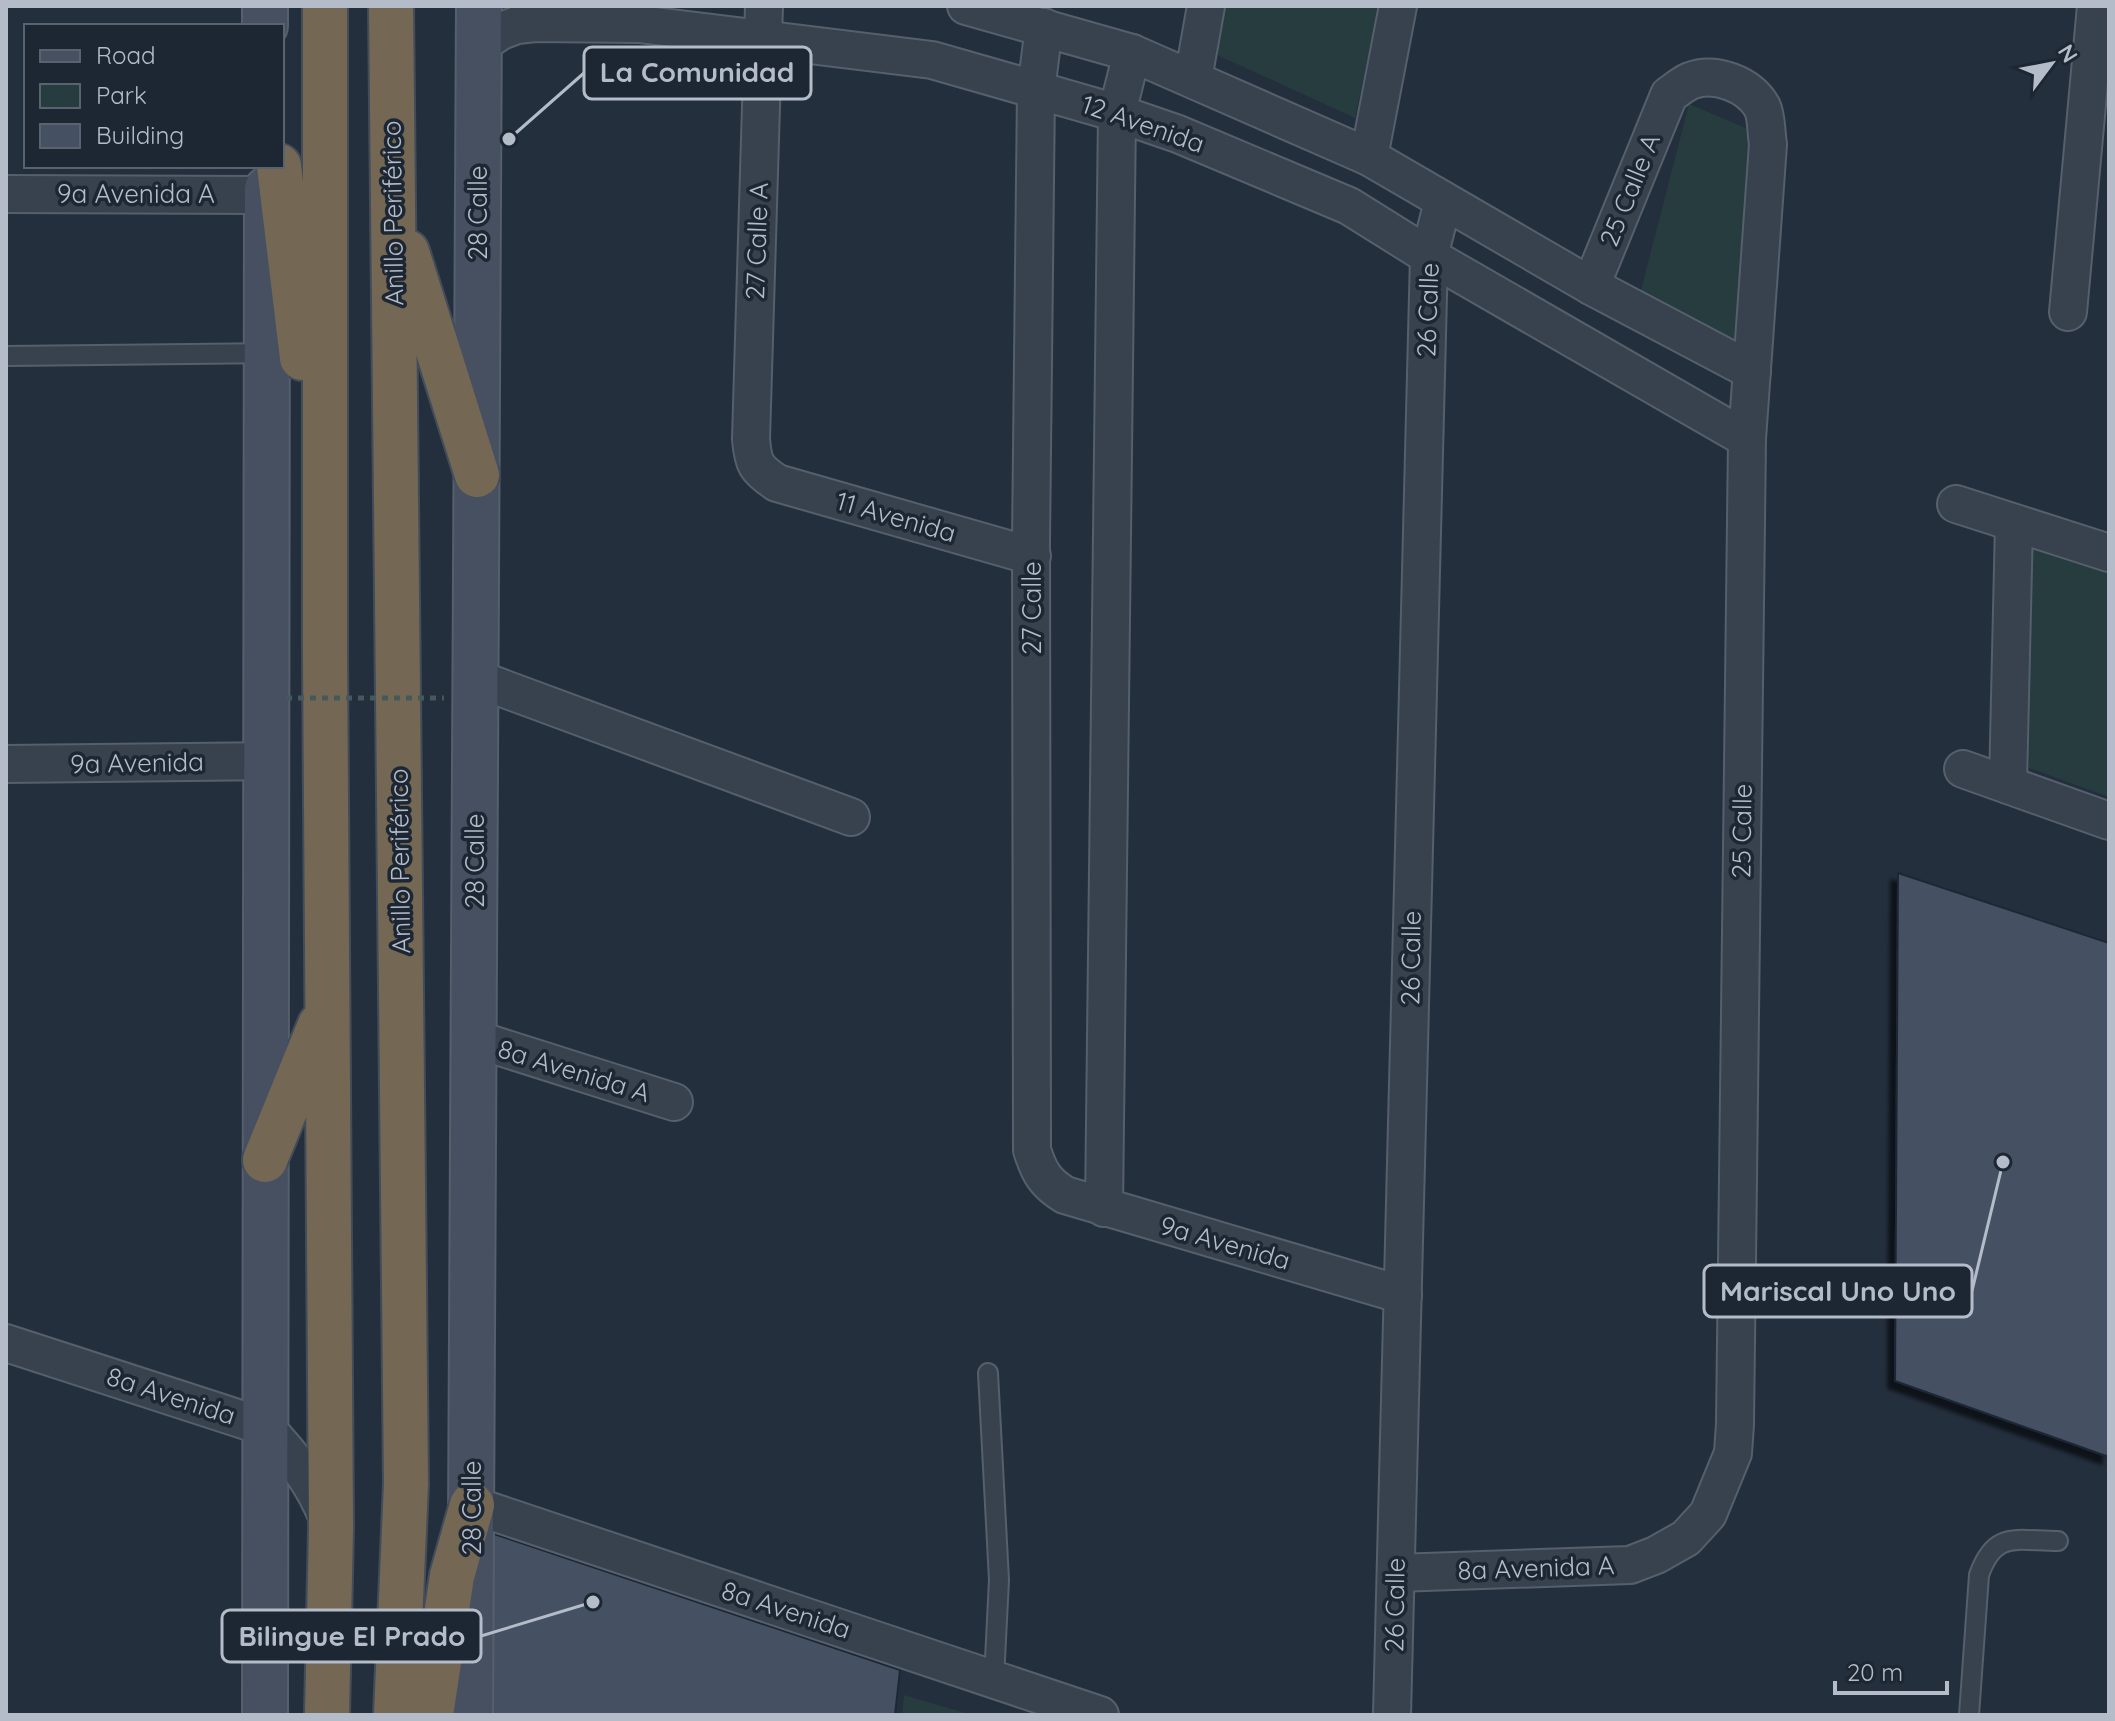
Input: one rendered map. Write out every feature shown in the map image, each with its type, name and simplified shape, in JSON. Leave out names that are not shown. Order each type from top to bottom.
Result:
[{"type":"highway","points":[[325,6],[331,1528],[327,1715]]},
{"type":"highway","name":"Anillo Periférico","points":[[391,6],[406,1484],[396,1715]]},
{"type":"highway","points":[[271,176],[325,554]]},
{"type":"highway","points":[[393,207],[477,475]]},
{"type":"highway","points":[[265,1160],[329,1005]]},
{"type":"highway","points":[[431,1715],[452,1576],[472,1505]]},
{"type":"street","points":[[966,6],[1132,53],[1369,157],[1591,286],[1752,371]]},
{"type":"street","points":[[1193,79],[1206,6]]},
{"type":"street","points":[[1369,157],[1398,6]]},
{"type":"street","points":[[2068,312],[2096,6]]},
{"type":"street","name":"12 Avenida","points":[[478,26],[501,31],[535,23],[764,23],[932,60],[1117,113],[1178,134],[1349,206],[1429,256],[1747,439]]},
{"type":"street","name":"27 Calle A","points":[[763,473],[753,461],[751,439],[764,23]]},
{"type":"street","name":"28 Calle","points":[[470,1715],[475,1039],[460,688],[477,475],[478,26]]},
{"type":"street","name":"27 Calle","points":[[1044,27],[1036,90],[1032,1150],[1039,1172],[1049,1185]]},
{"type":"street","points":[[1104,1208],[1117,113],[1132,53]]},
{"type":"street","name":"25 Calle","points":[[1669,95],[1692,80],[1715,77],[1730,81],[1746,90],[1762,108],[1768,144],[1747,439],[1735,1424],[1733,1453],[1708,1514]]},
{"type":"street","name":"25 Calle A","points":[[1591,286],[1669,95]]},
{"type":"street","points":[[265,1715],[267,353],[271,176]]},
{"type":"street","name":"9a Avenida A","points":[[6,194],[271,176]]},
{"type":"street","name":"26 Calle","points":[[1392,1715],[1429,256],[1443,202]]},
{"type":"street","name":"11 Avenida","points":[[763,473],[777,483],[1032,556]]},
{"type":"street","points":[[1956,504],[2109,553]]},
{"type":"street","points":[[2008,785],[2014,523]]},
{"type":"street","points":[[460,688],[851,817]]},
{"type":"street","name":"9a Avenida","points":[[6,764],[268,761]]},
{"type":"street","points":[[1963,769],[2109,821]]},
{"type":"street","name":"8a Avenida A","points":[[475,1039],[674,1102]]},
{"type":"street","name":"9a Avenida","points":[[1049,1185],[1065,1195],[1104,1208],[1403,1295]]},
{"type":"street","name":"8a Avenida","points":[[6,1343],[265,1427],[309,1479],[331,1528]]},
{"type":"street","name":"8a Avenida","points":[[472,1505],[994,1679],[1085,1713]]},
{"type":"street","name":"8a Avenida A","points":[[1396,1573],[1630,1565],[1686,1538],[1708,1514]]},
{"type":"lane","points":[[6,356],[267,353]]},
{"type":"lane","points":[[988,1373],[999,1580],[994,1679]]},
{"type":"lane","points":[[1969,1715],[1979,1575],[1987,1553],[2003,1541],[2058,1541]]},
{"type":"path","points":[[286,698],[460,688]]},
{"type":"green space","points":[[1224,6],[1379,6],[1355,118],[1213,53]]},
{"type":"green space","points":[[1689,104],[1755,132],[1749,367],[1639,298]]},
{"type":"green space","points":[[2031,548],[2109,573],[2109,797],[2029,768]]},
{"type":"green space","points":[[904,1695],[972,1715],[902,1715]]},
{"type":"building","points":[[1898,873],[2109,943],[2109,1457],[1895,1381]]},
{"type":"building","points":[[491,1533],[900,1670],[895,1715],[493,1715]]},
{"type":"place","name":"La Comunidad","points":[[509,139]]},
{"type":"place","name":"Mariscal Uno Uno","points":[[2003,1162]]},
{"type":"place","name":"Bilingue El Prado","points":[[593,1602]]}]
